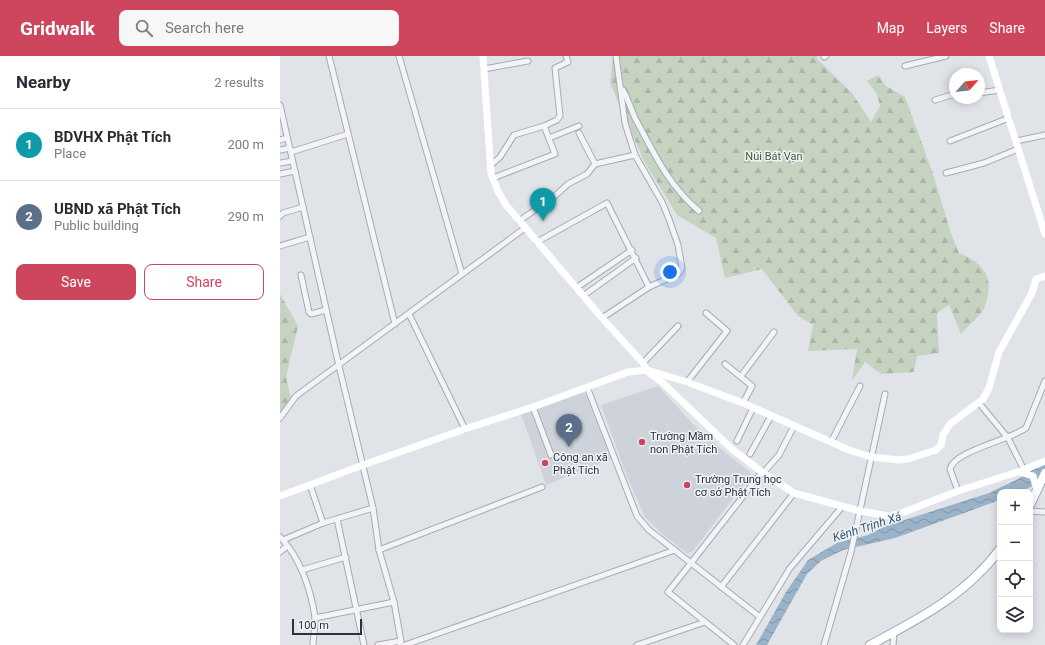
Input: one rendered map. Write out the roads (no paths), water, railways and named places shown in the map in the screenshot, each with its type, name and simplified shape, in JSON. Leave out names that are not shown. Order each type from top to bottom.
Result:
[{"type":"main road","points":[[483,56],[493,178],[506,205],[645,367],[732,449],[762,473],[794,493],[860,511],[884,515],[895,515],[958,491],[1022,471],[1045,461]]},
{"type":"main road","points":[[989,56],[1045,234]]},
{"type":"main road","points":[[280,496],[464,429],[533,407],[645,367],[743,403],[849,450],[871,457],[899,460],[912,458],[932,452],[941,445],[944,434],[950,424],[979,403],[989,388],[999,352],[1032,293],[1035,281],[1045,276]]},
{"type":"main road","points":[[1022,471],[1033,476],[1037,490]]},
{"type":"main road","points":[[1033,499],[1045,474]]},
{"type":"main road","points":[[870,645],[938,607],[964,589],[997,552]]},
{"type":"street","points":[[329,56],[395,324]]},
{"type":"street","points":[[399,56],[462,274]]},
{"type":"street","points":[[491,165],[500,157],[514,135],[544,126],[557,120],[560,116],[555,68],[568,62],[566,56]]},
{"type":"street","points":[[602,318],[650,287],[678,274],[682,268],[678,244],[669,219],[650,179],[635,156],[625,123],[622,87],[616,56]]},
{"type":"street","points":[[905,66],[946,56]]},
{"type":"street","points":[[484,69],[528,61]]},
{"type":"street","points":[[622,87],[635,116],[669,180],[679,193],[699,210]]},
{"type":"street","points":[[985,92],[1000,90]]},
{"type":"street","points":[[936,100],[949,96]]},
{"type":"street","points":[[280,105],[326,310],[373,508],[378,550],[394,602],[402,644]]},
{"type":"street","points":[[950,141],[1009,118]]},
{"type":"street","points":[[493,178],[555,154],[544,126]]},
{"type":"street","points":[[549,138],[579,126]]},
{"type":"street","points":[[579,133],[595,164]]},
{"type":"street","points":[[280,150],[290,150],[348,134]]},
{"type":"street","points":[[1016,141],[1045,135]]},
{"type":"street","points":[[280,140],[287,138]]},
{"type":"street","points":[[946,173],[984,163],[1018,149]]},
{"type":"street","points":[[519,221],[556,196],[568,184],[587,174],[595,164],[635,156]]},
{"type":"street","points":[[280,163],[292,160]]},
{"type":"street","points":[[280,174],[295,171]]},
{"type":"street","points":[[537,242],[607,203],[650,287]]},
{"type":"street","points":[[280,216],[283,213],[303,207]]},
{"type":"street","points":[[280,418],[296,396],[339,366],[525,228]]},
{"type":"street","points":[[280,246],[310,238]]},
{"type":"street","points":[[576,288],[632,250]]},
{"type":"street","points":[[584,296],[636,258]]},
{"type":"street","points":[[301,275],[309,312],[311,314],[326,310]]},
{"type":"street","points":[[687,382],[727,331],[706,313]]},
{"type":"street","points":[[409,314],[464,429]]},
{"type":"street","points":[[645,367],[678,326]]},
{"type":"street","points":[[741,376],[774,332]]},
{"type":"street","points":[[725,364],[752,386],[743,403]]},
{"type":"street","points":[[958,491],[950,469],[951,464],[964,455],[1008,438],[1026,428],[1045,381]]},
{"type":"street","points":[[831,442],[860,386]]},
{"type":"street","points":[[587,387],[634,511],[643,525],[760,617]]},
{"type":"street","points":[[824,645],[860,511],[885,394]]},
{"type":"street","points":[[979,403],[1008,438],[1022,471]]},
{"type":"street","points":[[533,407],[551,455]]},
{"type":"street","points":[[737,440],[753,408]]},
{"type":"street","points":[[750,454],[771,416]]},
{"type":"street","points":[[734,645],[668,592],[762,473],[779,455],[794,426]]},
{"type":"street","points":[[310,485],[323,523]]},
{"type":"street","points":[[378,550],[542,487]]},
{"type":"street","points":[[721,587],[794,493]]},
{"type":"street","points":[[743,645],[790,568],[842,507]]},
{"type":"street","points":[[313,645],[315,618],[302,570],[282,539],[323,523],[373,508]]},
{"type":"street","points":[[1033,511],[1045,512]]},
{"type":"street","points":[[337,519],[364,645]]},
{"type":"street","points":[[280,552],[287,546]]},
{"type":"street","points":[[378,645],[402,644],[675,550]]},
{"type":"street","points":[[302,570],[346,557]]},
{"type":"street","points":[[315,618],[394,602]]},
{"type":"street","points":[[637,645],[705,622]]},
{"type":"street","points":[[893,645],[894,632]]},
{"type":"water","name":"Kênh Trịnh Xá","points":[[1045,462],[1045,480],[1026,489],[997,489],[1018,479]]},
{"type":"water","name":"Kênh Trịnh Xá","points":[[997,489],[997,501],[895,538],[843,550],[821,561],[807,574],[767,645],[756,645],[786,592],[808,560],[837,543],[868,535],[886,526]]},
{"type":"place","name":"BDVHX Phật Tích","points":[[543,221]]},
{"type":"place","name":"Trường Mầm non Phật Tích","points":[[642,442]]},
{"type":"place","name":"UBND xã Phật Tích","points":[[569,447]]},
{"type":"place","name":"Công an xã Phật Tích","points":[[545,463]]},
{"type":"place","name":"Trường Trung học cơ sở Phật Tích","points":[[687,485]]},
{"type":"park label","name":"Núi Bát Vạn","points":[[774,156]]}]
